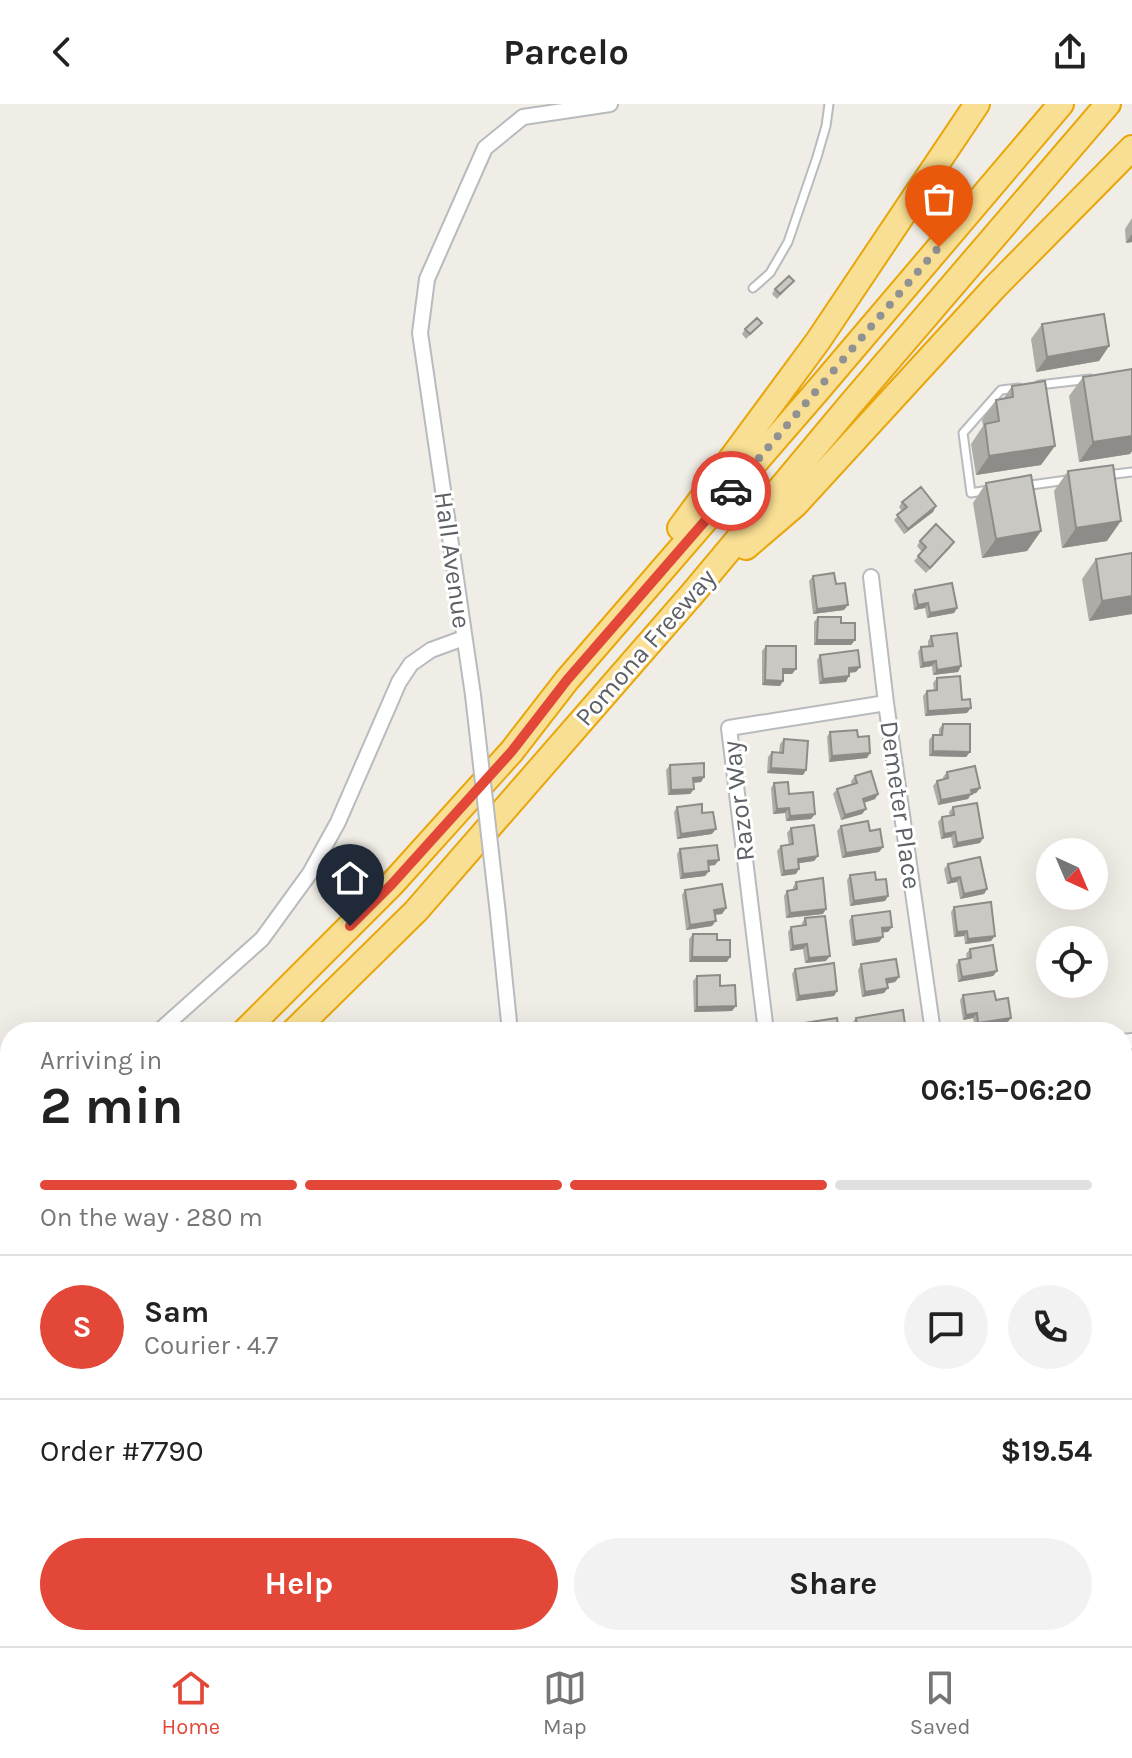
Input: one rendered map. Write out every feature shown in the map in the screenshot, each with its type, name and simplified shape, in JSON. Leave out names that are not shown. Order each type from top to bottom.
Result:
[{"type":"highway","points":[[567,680],[818,341],[977,104]]},
{"type":"highway","name":"Pomona Freeway","points":[[254,1022],[392,884],[512,751],[567,680],[1061,104]]},
{"type":"highway","name":"Pomona Freeway","points":[[303,1022],[416,911],[693,593],[1108,104]]},
{"type":"highway","points":[[693,593],[795,505],[994,288],[1132,148]]},
{"type":"street","name":"Hall Avenue","points":[[509,1022],[473,695],[420,333],[427,279],[485,148],[523,117],[610,104]]},
{"type":"street","name":"Demeter Place","points":[[871,577],[932,1022]]},
{"type":"street","points":[[169,1022],[262,939],[310,873],[338,822],[399,682],[411,664],[431,650],[464,638]]},
{"type":"street","name":"Razor Way","points":[[765,1022],[729,728],[886,703]]},
{"type":"lane","points":[[753,288],[770,273],[788,242],[817,157],[829,104]]},
{"type":"lane","points":[[1000,489],[971,493],[963,433],[1001,390],[1103,377]]},
{"type":"lane","points":[[1103,476],[1132,472]]},
{"type":"lane","points":[[1015,487],[1074,479]]},
{"type":"building","points":[[789,276],[794,281],[780,294],[775,289]]},
{"type":"building","points":[[1104,314],[1109,346],[1047,357],[1042,324]]},
{"type":"building","points":[[757,318],[762,323],[750,334],[745,329]]},
{"type":"building","points":[[1132,369],[1132,436],[1093,442],[1083,377]]},
{"type":"building","points":[[1045,381],[1055,446],[989,456],[985,424],[999,421],[996,400],[1013,397],[1012,386]]},
{"type":"building","points":[[1113,465],[1121,521],[1076,528],[1068,471]]},
{"type":"building","points":[[1031,475],[1041,531],[996,539],[986,483]]},
{"type":"building","points":[[921,487],[936,506],[908,529],[897,515],[907,507],[902,502]]},
{"type":"building","points":[[936,524],[954,542],[930,568],[918,556],[926,547],[920,541]]},
{"type":"building","points":[[1132,553],[1132,596],[1102,601],[1096,559]]},
{"type":"building","points":[[834,573],[836,584],[845,583],[848,605],[817,609],[813,576]]},
{"type":"building","points":[[952,583],[957,608],[930,613],[928,603],[918,605],[915,590]]},
{"type":"building","points":[[818,617],[841,617],[841,623],[855,623],[855,640],[817,640]]},
{"type":"building","points":[[957,633],[961,666],[937,670],[936,661],[923,663],[921,647],[933,646],[931,636]]},
{"type":"building","points":[[766,646],[796,646],[796,669],[783,669],[783,681],[765,680]]},
{"type":"building","points":[[858,650],[860,667],[849,668],[849,676],[823,679],[820,655]]},
{"type":"building","points":[[960,676],[962,700],[970,699],[971,708],[928,711],[927,691],[937,690],[937,678]]},
{"type":"building","points":[[943,724],[970,724],[970,752],[933,751],[933,735],[942,735]]},
{"type":"building","points":[[857,730],[858,737],[869,736],[870,753],[832,756],[830,732]]},
{"type":"building","points":[[784,739],[808,741],[806,770],[771,768],[772,752],[783,753]]},
{"type":"building","points":[[704,763],[704,777],[693,778],[694,789],[671,790],[670,765]]},
{"type":"building","points":[[975,766],[980,788],[971,790],[972,794],[941,800],[937,781],[948,778],[947,772]]},
{"type":"building","points":[[871,771],[878,794],[863,799],[866,809],[845,815],[837,789],[857,783],[855,776]]},
{"type":"building","points":[[788,782],[789,794],[813,792],[815,814],[790,816],[789,808],[777,809],[774,783]]},
{"type":"building","points":[[977,803],[983,838],[957,843],[955,832],[944,834],[942,817],[954,815],[953,807]]},
{"type":"building","points":[[702,804],[702,813],[713,812],[716,829],[681,834],[677,807]]},
{"type":"building","points":[[868,821],[870,831],[880,829],[883,847],[846,853],[841,826]]},
{"type":"building","points":[[814,825],[818,856],[798,859],[799,869],[784,871],[781,846],[793,844],[791,828]]},
{"type":"building","points":[[717,845],[719,860],[708,861],[709,871],[683,874],[680,849]]},
{"type":"building","points":[[980,857],[987,889],[964,894],[960,877],[951,879],[948,864]]},
{"type":"building","points":[[875,872],[876,880],[886,879],[888,896],[854,901],[850,875]]},
{"type":"building","points":[[823,878],[826,909],[790,913],[787,891],[797,889],[796,882]]},
{"type":"building","points":[[722,884],[726,908],[714,910],[716,921],[690,925],[685,890]]},
{"type":"building","points":[[991,902],[995,936],[968,939],[967,931],[957,932],[954,907]]},
{"type":"building","points":[[890,911],[892,927],[882,928],[883,937],[855,941],[852,916]]},
{"type":"building","points":[[825,916],[830,956],[809,958],[807,944],[793,946],[791,927],[806,925],[805,918]]},
{"type":"building","points":[[693,934],[717,934],[717,940],[730,940],[730,957],[692,957]]},
{"type":"building","points":[[993,945],[997,971],[962,977],[959,960],[971,958],[970,949]]},
{"type":"building","points":[[896,959],[899,977],[886,979],[888,988],[865,992],[861,964]]},
{"type":"building","points":[[834,963],[837,991],[799,996],[795,969]]},
{"type":"building","points":[[720,975],[720,986],[735,985],[736,1006],[697,1007],[697,976]]},
{"type":"building","points":[[994,991],[996,1000],[1008,998],[1011,1018],[978,1022],[977,1013],[966,1015],[963,995]]},
{"type":"building","points":[[903,1010],[905,1022],[857,1022],[856,1018]]},
{"type":"building","points":[[837,1018],[838,1022],[811,1022]]},
{"type":"way so far","points":[[731,491],[939,247]]},
{"type":"route","points":[[350,926],[512,751],[567,680],[731,491]]}]
